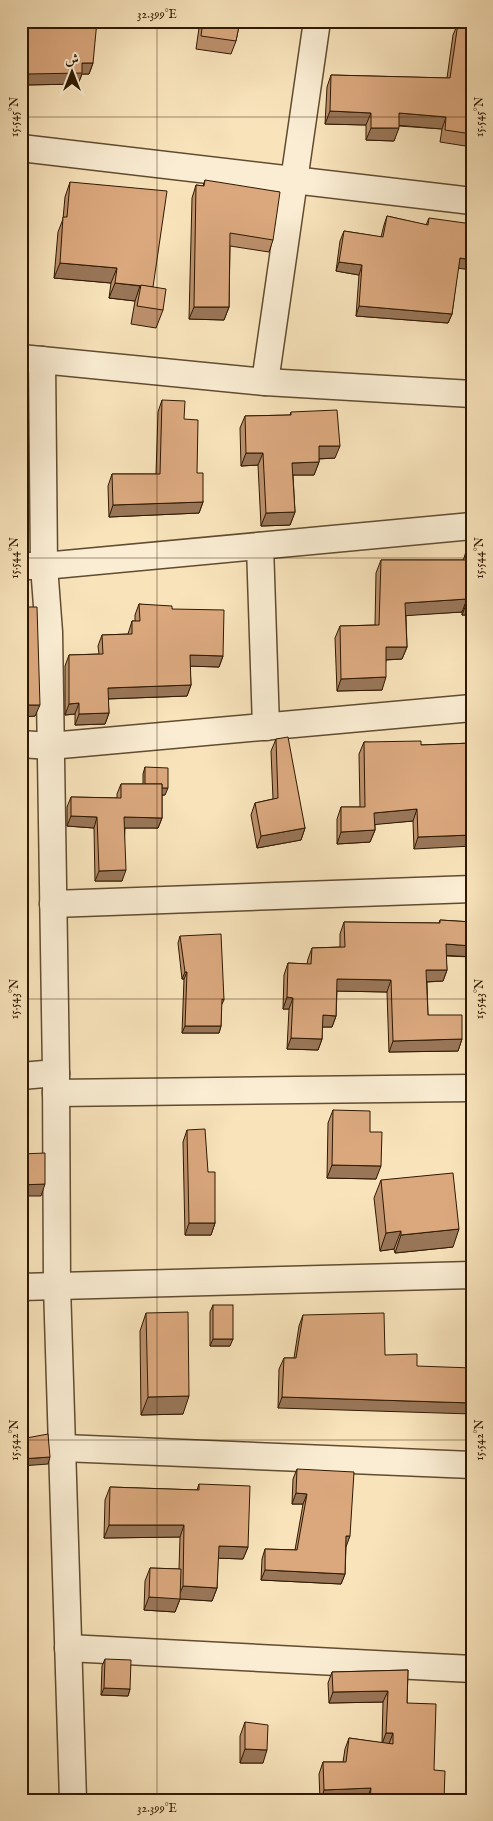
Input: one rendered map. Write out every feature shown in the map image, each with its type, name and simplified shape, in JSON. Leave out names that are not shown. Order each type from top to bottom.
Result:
[{"type":"street","points":[[265,382],[296,181],[317,21]]},
{"type":"street","points":[[21,148],[472,201]]},
{"type":"street","points":[[73,1800],[57,1286],[49,632],[32,566],[32,359],[265,382],[472,394]]},
{"type":"street","points":[[32,566],[472,526]]},
{"type":"street","points":[[260,546],[266,726]]},
{"type":"street","points":[[21,744],[50,746],[472,708]]},
{"type":"street","points":[[53,904],[472,890]]},
{"type":"street","points":[[21,1076],[56,1083],[472,1088]]},
{"type":"street","points":[[21,1287],[472,1275]]},
{"type":"street","points":[[63,1448],[472,1465]]},
{"type":"street","points":[[68,1648],[472,1669]]},
{"type":"building","points":[[21,21],[97,21],[93,63],[82,63],[82,73],[28,74],[27,67],[21,66]]},
{"type":"building","points":[[203,21],[240,21],[236,41],[201,36]]},
{"type":"building","points":[[458,23],[472,25],[472,134],[445,130],[446,117],[399,113],[399,128],[371,128],[371,113],[330,111],[331,75],[450,78]]},
{"type":"building","points":[[205,180],[280,192],[273,240],[230,233],[229,307],[194,307],[196,185],[204,186]]},
{"type":"building","points":[[70,182],[167,191],[153,287],[115,283],[117,268],[60,263],[63,217],[67,217]]},
{"type":"building","points":[[387,216],[428,225],[429,218],[472,224],[472,260],[460,258],[452,314],[359,306],[362,265],[339,262],[344,231],[383,237]]},
{"type":"building","points":[[141,285],[166,289],[163,310],[137,306]]},
{"type":"building","points":[[162,400],[185,401],[184,419],[198,420],[197,473],[203,473],[203,502],[113,505],[112,474],[160,474]]},
{"type":"building","points":[[337,410],[340,446],[319,446],[319,462],[292,463],[295,512],[266,513],[263,453],[246,453],[245,416],[291,415],[291,412]]},
{"type":"building","points":[[21,472],[24,472],[24,507],[21,507]]},
{"type":"building","points":[[468,545],[472,545],[472,602],[467,602],[467,599],[405,603],[407,647],[386,647],[386,677],[341,679],[340,626],[379,625],[381,560],[468,560]]},
{"type":"building","points":[[139,604],[172,606],[172,609],[224,610],[223,656],[190,655],[191,685],[108,688],[109,713],[79,714],[79,703],[69,704],[69,655],[103,654],[102,635],[132,634],[132,621],[140,621]]},
{"type":"building","points":[[21,607],[37,607],[40,705],[26,705],[26,697],[21,697]]},
{"type":"building","points":[[288,737],[305,828],[261,836],[255,803],[278,798],[276,739]]},
{"type":"building","points":[[421,741],[421,745],[472,743],[472,835],[418,837],[417,809],[374,813],[375,830],[341,832],[341,807],[365,807],[364,742]]},
{"type":"building","points":[[145,767],[168,768],[168,788],[162,788],[162,784],[145,784]]},
{"type":"building","points":[[121,784],[162,784],[162,818],[124,817],[126,870],[99,871],[97,817],[71,816],[71,797],[121,798]]},
{"type":"building","points":[[440,920],[472,922],[472,946],[446,944],[447,970],[426,970],[428,1015],[462,1015],[462,1039],[393,1041],[391,980],[337,979],[336,1016],[323,1015],[322,1039],[291,1038],[293,998],[287,997],[288,963],[311,964],[312,948],[345,947],[344,922],[440,923]]},
{"type":"building","points":[[221,934],[224,1000],[222,999],[221,1026],[185,1026],[187,972],[185,972],[180,936]]},
{"type":"building","points":[[333,1110],[370,1111],[370,1132],[382,1132],[381,1166],[332,1165]]},
{"type":"building","points":[[205,1129],[208,1172],[215,1172],[215,1223],[189,1223],[187,1130]]},
{"type":"building","points":[[45,1153],[45,1184],[21,1185],[21,1154]]},
{"type":"building","points":[[453,1173],[459,1229],[401,1235],[401,1231],[386,1233],[381,1180]]},
{"type":"building","points":[[213,1305],[233,1305],[233,1339],[213,1339]]},
{"type":"building","points":[[188,1312],[189,1396],[148,1397],[146,1313]]},
{"type":"building","points":[[384,1313],[385,1355],[417,1354],[417,1366],[472,1368],[472,1403],[282,1397],[284,1358],[296,1358],[303,1315]]},
{"type":"building","points":[[48,1434],[50,1457],[21,1459],[21,1439]]},
{"type":"building","points":[[297,1469],[354,1472],[350,1536],[346,1536],[345,1574],[265,1570],[265,1549],[297,1550],[307,1494],[296,1493]]},
{"type":"building","points":[[199,1484],[250,1486],[248,1547],[219,1546],[217,1588],[183,1586],[184,1525],[109,1525],[110,1487],[199,1490]]},
{"type":"building","points":[[150,1568],[181,1569],[180,1599],[149,1597]]},
{"type":"building","points":[[105,1659],[131,1660],[130,1689],[104,1688]]},
{"type":"building","points":[[408,1670],[407,1703],[436,1704],[434,1770],[445,1771],[444,1800],[370,1800],[371,1788],[324,1790],[323,1762],[346,1762],[349,1738],[393,1744],[393,1733],[386,1733],[388,1691],[333,1692],[332,1672]]},
{"type":"building","points":[[245,1722],[268,1725],[267,1750],[245,1749]]}]
